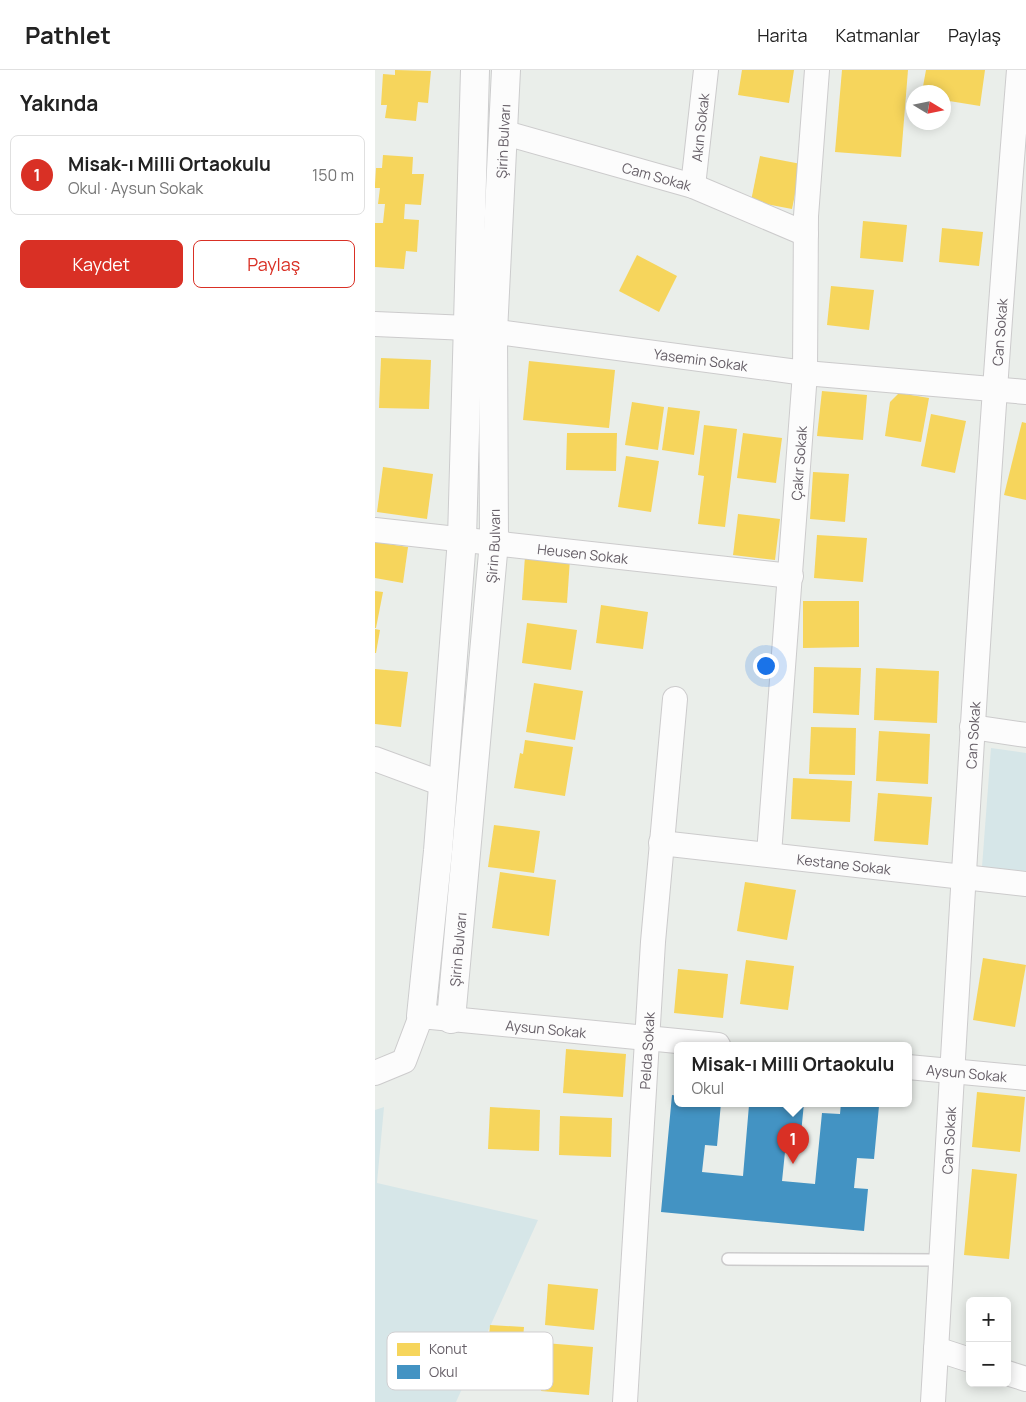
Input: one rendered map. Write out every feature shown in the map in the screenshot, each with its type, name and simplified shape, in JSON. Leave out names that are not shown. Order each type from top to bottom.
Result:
[{"type":"main road","name":"Şirin Bulvarı","points":[[451,1019],[494,542],[480,330],[475,70]]},
{"type":"main road","name":"Şirin Bulvarı","points":[[421,1016],[443,782],[480,330],[502,132],[505,70]]},
{"type":"street","name":"Akın Sokak","points":[[693,186],[706,70]]},
{"type":"street","name":"Çakır Sokak","points":[[769,854],[805,373],[806,234],[817,70]]},
{"type":"street","name":"Can Sokak","points":[[933,1402],[993,389],[1019,70]]},
{"type":"street","name":"Cam Sokak","points":[[502,132],[693,186],[806,234]]},
{"type":"street","name":"Yasemin Sokak","points":[[375,324],[480,330],[805,373],[1026,392]]},
{"type":"street","name":"Heusen Sokak","points":[[375,530],[791,576]]},
{"type":"street","name":"Pelda Sokak","points":[[625,1402],[647,1037],[661,843],[675,699]]},
{"type":"street","points":[[972,728],[1026,735]]},
{"type":"street","points":[[375,759],[432,780],[443,782]]},
{"type":"street","name":"Kestane Sokak","points":[[661,843],[1026,884]]},
{"type":"street","points":[[375,1073],[404,1061],[421,1016]]},
{"type":"street","name":"Aysun Sokak","points":[[421,1016],[691,1042]]},
{"type":"street","name":"Aysun Sokak","points":[[912,1067],[1026,1078]]},
{"type":"street","points":[[937,1349],[966,1359]]},
{"type":"street","points":[[1011,1373],[1026,1379]]},
{"type":"lane","points":[[728,1260],[941,1260]]},
{"type":"shaded area","points":[[991,748],[1026,753],[1026,871],[982,867]]},
{"type":"shaded area","points":[[384,1107],[377,1183],[538,1220],[488,1332],[387,1332],[387,1390],[461,1390],[456,1402],[375,1402],[375,1110]]},
{"type":"building: Konut","points":[[395,70],[431,71],[428,103],[418,102],[416,121],[385,118],[387,105],[381,105],[383,74],[395,75]]},
{"type":"building: Konut","points":[[742,70],[794,70],[789,103],[738,95]]},
{"type":"building: Konut","points":[[842,70],[908,70],[901,157],[835,152]]},
{"type":"building: Konut","points":[[926,70],[985,70],[980,106],[951,101],[951,85],[923,85]]},
{"type":"building: Konut","points":[[383,155],[413,157],[412,174],[424,174],[421,205],[405,204],[404,219],[419,220],[417,252],[406,251],[404,269],[375,267],[375,223],[383,223],[385,204],[378,204],[380,188],[375,188],[376,168],[382,168]]},
{"type":"building: Konut","points":[[760,156],[801,164],[792,209],[751,201]]},
{"type":"building: Konut","points":[[863,221],[907,225],[903,262],[860,258]]},
{"type":"building: Konut","points":[[942,228],[983,232],[979,266],[939,262]]},
{"type":"building: Konut","points":[[637,255],[677,276],[659,312],[619,291]]},
{"type":"building: Konut","points":[[831,286],[874,290],[869,330],[827,325]]},
{"type":"building: Konut","points":[[381,358],[431,360],[429,409],[379,408]]},
{"type":"building: Konut","points":[[529,361],[615,370],[609,428],[523,420]]},
{"type":"building: Konut","points":[[822,391],[867,395],[863,440],[817,436]]},
{"type":"building: Konut","points":[[899,393],[929,398],[921,442],[885,436],[890,402]]},
{"type":"building: Konut","points":[[632,402],[664,407],[658,450],[625,445]]},
{"type":"building: Konut","points":[[668,407],[700,411],[694,455],[662,450]]},
{"type":"building: Konut","points":[[931,414],[966,421],[955,473],[921,466]]},
{"type":"building: Konut","points":[[1022,422],[1026,423],[1026,500],[1004,495]]},
{"type":"building: Konut","points":[[704,425],[737,429],[725,527],[698,524],[704,476],[698,475]]},
{"type":"building: Konut","points":[[567,433],[617,433],[616,471],[566,470]]},
{"type":"building: Konut","points":[[743,433],[782,438],[776,483],[737,478]]},
{"type":"building: Konut","points":[[626,456],[659,461],[651,512],[618,507]]},
{"type":"building: Konut","points":[[383,467],[433,474],[427,519],[377,512]]},
{"type":"building: Konut","points":[[813,472],[849,474],[845,522],[810,519]]},
{"type":"building: Konut","points":[[738,514],[780,519],[775,560],[733,555]]},
{"type":"building: Konut","points":[[817,535],[867,538],[863,582],[814,578]]},
{"type":"building: Konut","points":[[375,542],[408,547],[403,583],[375,578]]},
{"type":"building: Konut","points":[[525,556],[570,559],[567,603],[522,600]]},
{"type":"building: Konut","points":[[375,591],[383,592],[376,628],[375,628]]},
{"type":"building: Konut","points":[[803,601],[859,601],[859,647],[803,648]]},
{"type":"building: Konut","points":[[601,605],[648,612],[643,649],[596,643]]},
{"type":"building: Konut","points":[[527,623],[577,630],[571,670],[522,663]]},
{"type":"building: Konut","points":[[375,629],[380,630],[376,653],[375,653]]},
{"type":"building: Konut","points":[[814,667],[861,668],[859,715],[813,713]]},
{"type":"building: Konut","points":[[876,668],[939,671],[937,723],[874,720]]},
{"type":"building: Konut","points":[[375,669],[408,672],[401,727],[375,724]]},
{"type":"building: Konut","points":[[534,683],[583,691],[575,740],[526,732]]},
{"type":"building: Konut","points":[[811,727],[856,728],[855,775],[809,774]]},
{"type":"building: Konut","points":[[879,731],[930,734],[928,784],[876,781]]},
{"type":"building: Konut","points":[[525,740],[573,747],[565,796],[514,788],[520,753],[523,754]]},
{"type":"building: Konut","points":[[793,778],[852,781],[850,822],[791,819]]},
{"type":"building: Konut","points":[[878,793],[932,797],[928,845],[874,841]]},
{"type":"building: Konut","points":[[494,825],[540,831],[534,873],[488,867]]},
{"type":"building: Konut","points":[[500,872],[556,880],[549,936],[492,928]]},
{"type":"building: Konut","points":[[745,882],[796,890],[787,940],[737,931]]},
{"type":"building: Konut","points":[[983,958],[1026,965],[1015,1027],[973,1020]]},
{"type":"building: Konut","points":[[746,960],[794,966],[788,1010],[740,1004]]},
{"type":"building: Konut","points":[[678,969],[728,974],[723,1018],[674,1013]]},
{"type":"building: Konut","points":[[566,1049],[626,1054],[623,1097],[563,1093]]},
{"type":"building: Konut","points":[[977,1092],[1025,1097],[1020,1152],[972,1147]]},
{"type":"building: Konut","points":[[490,1107],[540,1110],[539,1151],[488,1149]]},
{"type":"building: Konut","points":[[560,1116],[612,1118],[611,1157],[559,1155]]},
{"type":"building: Konut","points":[[972,1169],[1017,1174],[1009,1259],[964,1255]]},
{"type":"building: Konut","points":[[548,1284],[598,1289],[594,1330],[545,1325]]},
{"type":"building: Konut","points":[[490,1325],[524,1327],[524,1332],[489,1332]]},
{"type":"building: Konut","points":[[553,1344],[593,1347],[589,1395],[541,1391],[553,1390]]},
{"type":"building: Okul","points":[[672,1095],[674,1095],[674,1107],[721,1107],[717,1146],[705,1145],[702,1172],[743,1176],[749,1107],[804,1107],[799,1154],[785,1152],[782,1181],[815,1184],[822,1113],[840,1114],[841,1107],[879,1107],[874,1159],[857,1158],[854,1188],[868,1189],[864,1231],[661,1212]]},
{"type":"place","name":"Misak-ı Milli Ortaokulu","points":[[793,1164]]}]
